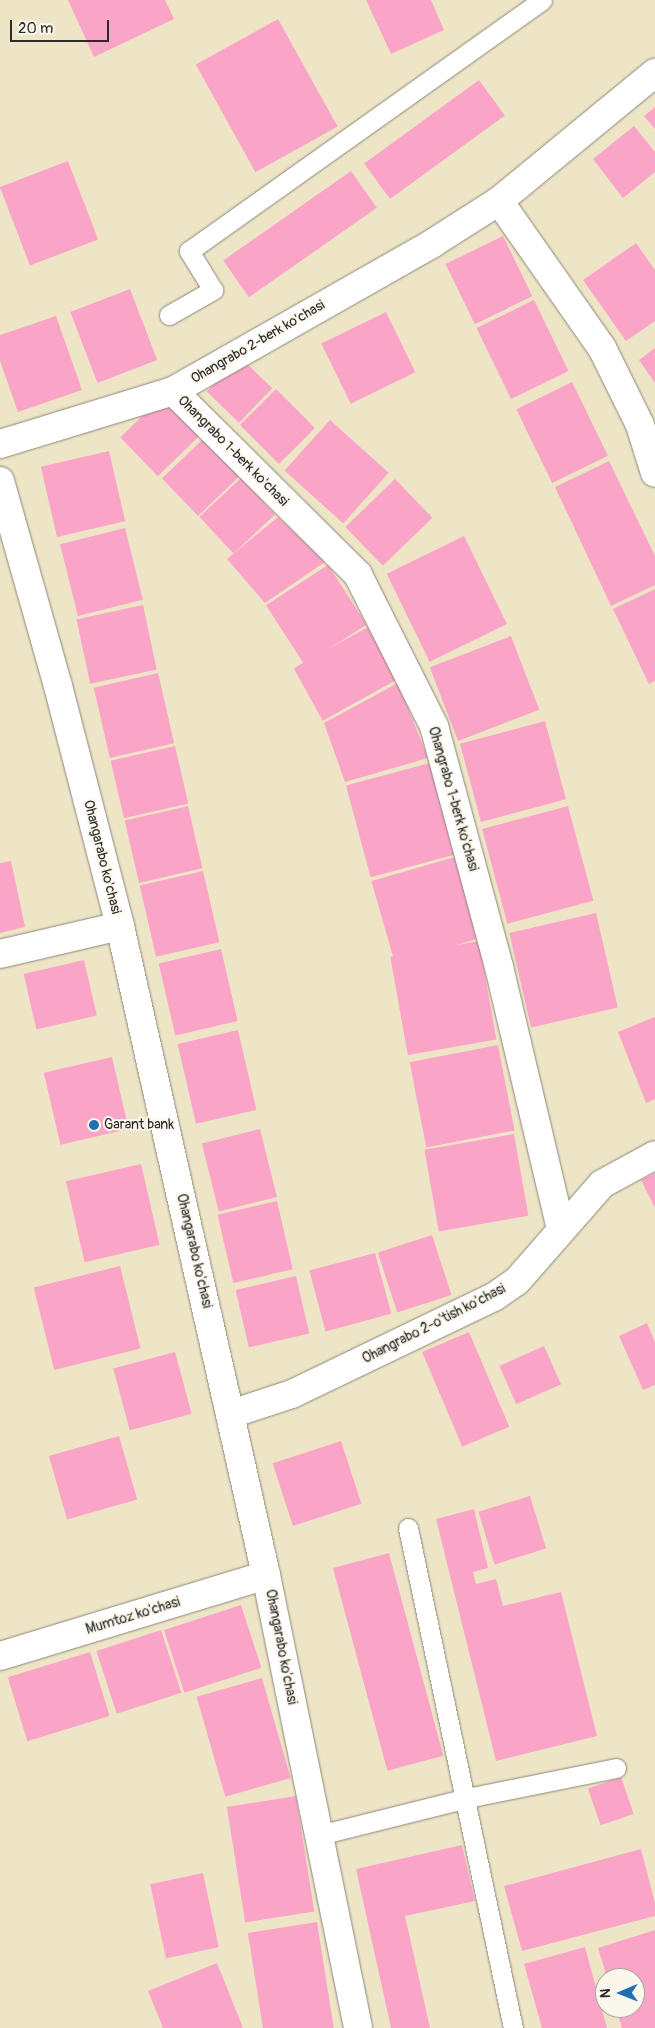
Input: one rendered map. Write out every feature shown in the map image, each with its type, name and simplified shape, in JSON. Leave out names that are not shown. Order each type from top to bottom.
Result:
[{"type":"street","name":"Ohangrabo 2-berk ko'chasi","points":[[0,444],[173,391],[433,243],[499,200],[655,73]]},
{"type":"street","points":[[499,200],[602,348],[640,425],[654,469]]},
{"type":"street","name":"Ohangrabo 1-berk ko'chasi","points":[[173,391],[358,575],[434,726],[499,967],[561,1230]]},
{"type":"street","name":"Ohangarabo ko'chasi","points":[[0,481],[58,686],[120,926],[266,1575],[358,2028]]},
{"type":"street","points":[[0,954],[120,926]]},
{"type":"street","name":"Ohangrabo 2-o'tish ko'chasi","points":[[231,1414],[292,1394],[494,1297],[517,1281],[602,1184],[655,1155]]},
{"type":"street","name":"Mumtoz ko'chasi","points":[[0,1656],[266,1575]]},
{"type":"lane","points":[[169,315],[214,290],[189,251],[542,0]]},
{"type":"lane","points":[[408,1528],[467,1798],[513,2028]]},
{"type":"lane","points":[[318,1835],[467,1798],[616,1768]]},
{"type":"building","points":[[68,0],[165,0],[174,19],[94,57]]},
{"type":"building","points":[[366,0],[431,0],[444,30],[391,54]]},
{"type":"building","points":[[278,19],[338,127],[255,172],[196,65]]},
{"type":"building","points":[[479,80],[505,116],[390,199],[364,163]]},
{"type":"building","points":[[655,107],[655,129],[644,116]]},
{"type":"building","points":[[634,126],[655,152],[655,172],[623,198],[593,159]]},
{"type":"building","points":[[68,161],[98,239],[30,266],[0,187]]},
{"type":"building","points":[[351,171],[377,208],[249,297],[223,260]]},
{"type":"building","points":[[503,236],[532,296],[475,324],[445,264]]},
{"type":"building","points":[[636,243],[655,270],[655,321],[626,341],[583,280]]},
{"type":"building","points":[[130,289],[157,360],[97,383],[70,312]]},
{"type":"building","points":[[534,300],[569,371],[511,399],[476,328]]},
{"type":"building","points":[[386,312],[415,372],[351,404],[321,344]]},
{"type":"building","points":[[56,316],[82,390],[18,412],[0,361],[0,335]]},
{"type":"building","points":[[655,348],[655,383],[639,360]]},
{"type":"building","points":[[240,357],[272,388],[239,423],[207,392]]},
{"type":"building","points":[[572,382],[608,456],[552,483],[516,409]]},
{"type":"building","points":[[276,389],[315,428],[279,464],[240,425]]},
{"type":"building","points":[[162,397],[200,436],[158,476],[120,437]]},
{"type":"building","points":[[330,420],[389,473],[343,523],[284,471]]},
{"type":"building","points":[[203,439],[239,476],[198,516],[162,479]]},
{"type":"building","points":[[109,451],[125,521],[57,537],[41,467]]},
{"type":"building","points":[[609,461],[655,556],[655,585],[611,606],[555,487]]},
{"type":"building","points":[[241,478],[275,515],[233,553],[199,517]]},
{"type":"building","points":[[395,479],[433,518],[383,566],[345,527]]},
{"type":"building","points":[[278,517],[325,562],[265,603],[227,559]]},
{"type":"building","points":[[125,528],[143,600],[78,616],[60,544]]},
{"type":"building","points":[[464,536],[507,624],[430,662],[387,574]]},
{"type":"building","points":[[328,565],[367,625],[305,665],[266,605]]},
{"type":"building","points":[[655,589],[655,681],[649,684],[613,609]]},
{"type":"building","points":[[143,605],[157,670],[90,684],[76,619]]},
{"type":"building","points":[[368,627],[397,679],[323,721],[294,668]]},
{"type":"building","points":[[511,636],[539,710],[458,741],[430,667]]},
{"type":"building","points":[[158,673],[174,743],[110,758],[94,688]]},
{"type":"building","points":[[398,683],[428,758],[345,782],[324,723]]},
{"type":"building","points":[[545,721],[566,799],[481,822],[460,744]]},
{"type":"building","points":[[175,746],[188,803],[124,818],[111,761]]},
{"type":"building","points":[[430,763],[455,855],[371,877],[346,786]]},
{"type":"building","points":[[188,806],[202,868],[139,883],[125,821]]},
{"type":"building","points":[[568,806],[593,901],[507,924],[482,829]]},
{"type":"building","points":[[455,857],[478,939],[395,963],[371,881]]},
{"type":"building","points":[[11,861],[25,927],[0,933],[0,863]]},
{"type":"building","points":[[203,871],[219,942],[156,957],[140,886]]},
{"type":"building","points":[[596,913],[618,1008],[531,1028],[509,933]]},
{"type":"building","points":[[479,941],[496,1039],[408,1055],[390,957]]},
{"type":"building","points":[[221,949],[238,1021],[175,1036],[159,963]]},
{"type":"building","points":[[84,960],[97,1016],[36,1029],[24,974]]},
{"type":"building","points":[[655,1017],[655,1099],[646,1103],[618,1032]]},
{"type":"building","points":[[238,1030],[256,1110],[196,1124],[178,1044]]},
{"type":"building","points":[[498,1045],[515,1130],[426,1148],[410,1062]]},
{"type":"building","points":[[112,1057],[129,1129],[60,1145],[44,1073]]},
{"type":"building","points":[[260,1129],[277,1197],[219,1211],[202,1144]]},
{"type":"building","points":[[514,1134],[528,1216],[439,1232],[424,1150]]},
{"type":"building","points":[[141,1164],[160,1245],[85,1262],[66,1181]]},
{"type":"building","points":[[655,1173],[655,1208],[641,1180]]},
{"type":"building","points":[[277,1201],[293,1269],[233,1283],[218,1215]]},
{"type":"building","points":[[432,1235],[451,1295],[397,1313],[378,1253]]},
{"type":"building","points":[[375,1253],[391,1314],[326,1331],[309,1271]]},
{"type":"building","points":[[120,1266],[141,1348],[54,1370],[34,1288]]},
{"type":"building","points":[[296,1276],[309,1333],[249,1347],[236,1290]]},
{"type":"building","points":[[647,1323],[655,1342],[655,1385],[643,1390],[619,1336]]},
{"type":"building","points":[[469,1332],[509,1427],[462,1447],[422,1352]]},
{"type":"building","points":[[544,1346],[561,1384],[516,1404],[499,1366]]},
{"type":"building","points":[[175,1352],[192,1414],[130,1430],[113,1369]]},
{"type":"building","points":[[119,1436],[137,1499],[67,1520],[49,1456]]},
{"type":"building","points":[[341,1441],[361,1504],[293,1526],[273,1463]]},
{"type":"building","points":[[530,1496],[546,1549],[494,1564],[478,1512]]},
{"type":"building","points":[[474,1509],[488,1568],[473,1572],[476,1584],[496,1579],[503,1606],[561,1592],[597,1736],[496,1761],[436,1519]]},
{"type":"building","points":[[389,1553],[443,1756],[387,1771],[333,1568]]},
{"type":"building","points":[[241,1605],[261,1668],[184,1693],[164,1630]]},
{"type":"building","points":[[161,1630],[181,1693],[117,1714],[96,1651]]},
{"type":"building","points":[[90,1652],[110,1716],[27,1741],[8,1677]]},
{"type":"building","points":[[262,1678],[291,1778],[225,1797],[197,1697]]},
{"type":"building","points":[[621,1777],[634,1814],[601,1825],[588,1788]]},
{"type":"building","points":[[296,1796],[314,1912],[245,1923],[227,1807]]},
{"type":"building","points":[[462,1845],[475,1901],[405,1916],[430,2028],[391,2028],[356,1869]]},
{"type":"building","points":[[641,1849],[655,1903],[655,1916],[522,1951],[504,1886]]},
{"type":"building","points":[[203,1873],[219,1947],[166,1959],[150,1884]]},
{"type":"building","points":[[317,1922],[334,2028],[263,2028],[248,1933]]},
{"type":"building","points":[[655,1930],[655,2028],[622,2028],[619,2018],[645,2018],[645,1968],[604,1968],[598,1948]]},
{"type":"building","points":[[585,1947],[595,1984],[595,2018],[604,2018],[607,2028],[542,2028],[524,1964]]},
{"type":"building","points":[[217,1963],[243,2028],[163,2028],[148,1991]]},
{"type":"place","name":"Garant bank","points":[[94,1125]]}]
